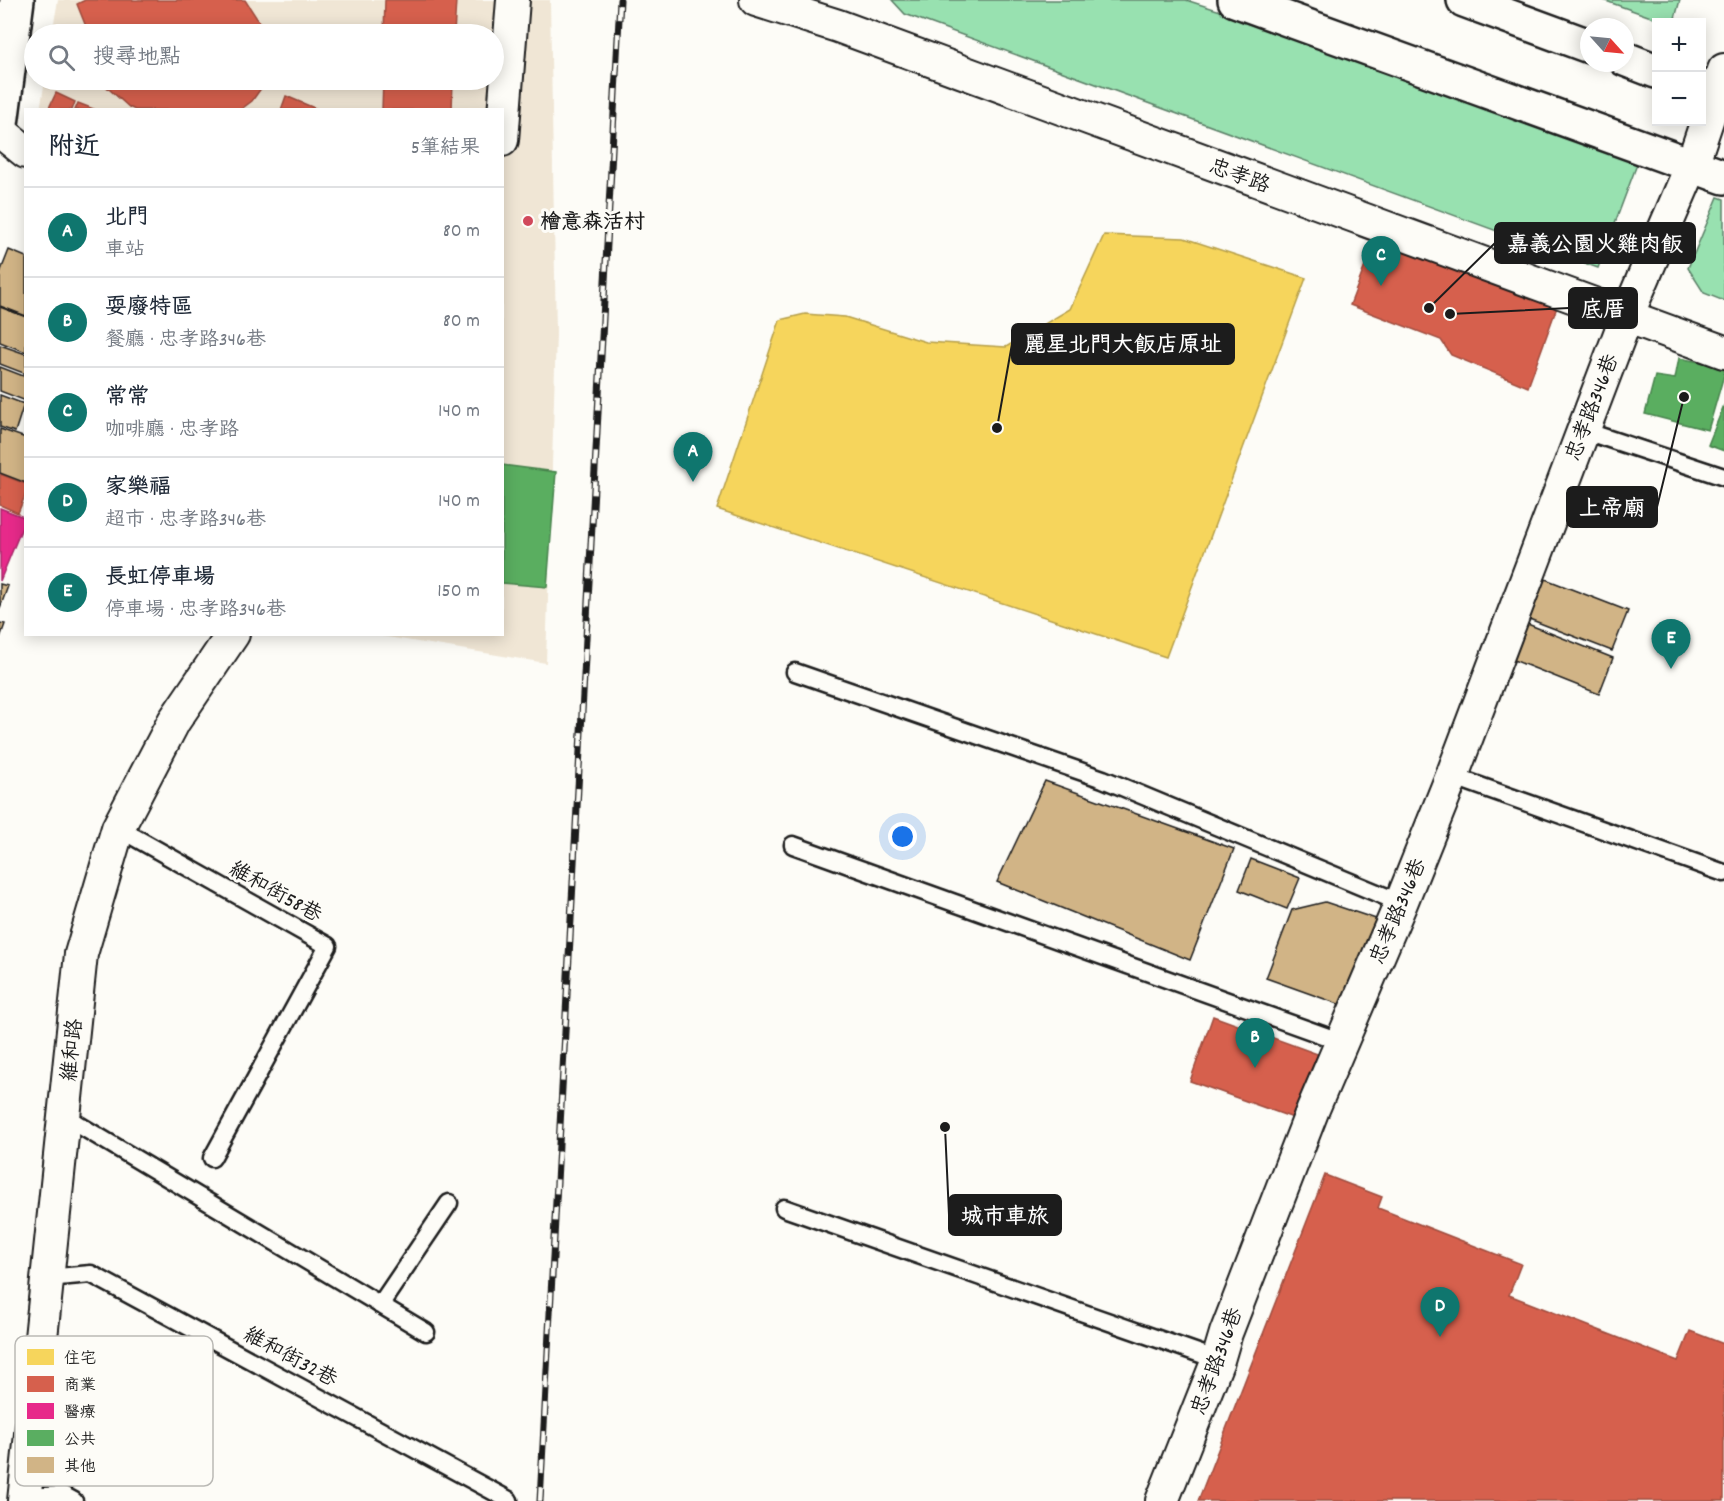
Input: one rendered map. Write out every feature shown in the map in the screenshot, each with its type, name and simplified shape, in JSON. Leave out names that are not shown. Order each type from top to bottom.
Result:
[{"type":"street","points":[[17,0],[0,131],[24,150]]},
{"type":"street","points":[[504,115],[513,0]]},
{"type":"street","name":"忠孝路","points":[[756,0],[840,13],[1626,318],[1724,352]]},
{"type":"street","points":[[1235,0],[1724,177]]},
{"type":"street","points":[[1464,0],[1580,43]]},
{"type":"street","points":[[1634,62],[1652,69]]},
{"type":"street","name":"忠孝路346巷","points":[[1162,1501],[1313,1109],[1401,903],[1452,776],[1626,318],[1692,165],[1717,86]]},
{"type":"street","name":"維和路","points":[[41,1336],[81,954],[118,828],[174,721],[232,636]]},
{"type":"lane","points":[[1582,430],[1724,477]]},
{"type":"lane","points":[[795,672],[1103,779],[1401,903]]},
{"type":"lane","points":[[1452,776],[1724,873]]},
{"type":"lane","name":"維和街58巷","points":[[118,828],[328,946],[212,1158]]},
{"type":"lane","points":[[793,845],[1342,1042]]},
{"type":"lane","points":[[64,1116],[426,1332]]},
{"type":"lane","points":[[380,1305],[449,1203]]},
{"type":"lane","points":[[784,1208],[1218,1360]]},
{"type":"lane","name":"維和街32巷","points":[[47,1278],[91,1274],[206,1336]]},
{"type":"lane","name":"維和街32巷","points":[[213,1340],[509,1500]]},
{"type":"lane","points":[[24,1499],[63,1495],[74,1501]]},
{"type":"shaded area","name":"檜意森活村","points":[[58,0],[550,0],[556,333],[546,663],[381,636],[504,636],[504,108],[40,108],[43,90],[504,90],[504,24],[54,24]]},
{"type":"green space","points":[[892,0],[1186,0],[1283,31],[1639,159],[1598,268],[905,14]]},
{"type":"green space","points":[[1603,0],[1680,0],[1675,18],[1654,18]]},
{"type":"green space","points":[[1718,197],[1724,199],[1724,301],[1704,293],[1688,268]]},
{"type":"building: 住宅","points":[[1104,235],[1184,238],[1306,278],[1166,657],[717,509],[780,320],[805,314],[845,317],[926,342],[1006,347],[1070,309]]},
{"type":"building: 商業","points":[[85,0],[245,0],[261,24],[85,24],[77,4]]},
{"type":"building: 商業","points":[[385,0],[456,0],[455,24],[384,24]]},
{"type":"building: 商業","points":[[110,90],[260,90],[252,101],[243,108],[129,107]]},
{"type":"building: 商業","points":[[383,90],[453,90],[452,108],[382,108]]},
{"type":"building: 商業","points":[[56,93],[75,102],[73,108],[49,108]]},
{"type":"building: 商業","points":[[286,96],[314,108],[282,108]]},
{"type":"building: 商業","points":[[78,103],[91,108],[76,108]]},
{"type":"building: 商業","points":[[1375,240],[1557,307],[1528,387],[1451,355],[1441,340],[1350,305]]},
{"type":"building: 商業","points":[[0,474],[24,483],[24,498],[18,513],[0,505]]},
{"type":"building: 商業","points":[[1213,1016],[1320,1055],[1296,1119],[1190,1081]]},
{"type":"building: 商業","points":[[1325,1175],[1382,1197],[1378,1208],[1521,1264],[1509,1295],[1678,1361],[1690,1331],[1724,1344],[1724,1501],[1198,1501]]},
{"type":"building: 醫療","points":[[0,508],[24,517],[24,523],[0,581]]},
{"type":"building: 公共","points":[[1679,358],[1724,367],[1724,375],[1708,430],[1645,414],[1655,376],[1675,379]]},
{"type":"building: 公共","points":[[1724,405],[1724,451],[1708,445]]},
{"type":"building: 公共","points":[[504,465],[556,472],[547,587],[504,583]]},
{"type":"building: 其他","points":[[9,250],[24,256],[24,315],[0,306],[0,273]]},
{"type":"building: 其他","points":[[0,307],[24,316],[24,351],[0,342]]},
{"type":"building: 其他","points":[[0,345],[24,353],[24,373],[0,364]]},
{"type":"building: 其他","points":[[0,367],[24,376],[24,400],[0,391]]},
{"type":"building: 其他","points":[[0,395],[24,404],[15,432],[0,427]]},
{"type":"building: 其他","points":[[0,429],[24,437],[24,482],[0,473]]},
{"type":"building: 其他","points":[[1535,575],[1628,611],[1612,651],[1519,615]]},
{"type":"building: 其他","points":[[0,584],[8,586],[0,608]]},
{"type":"building: 其他","points":[[1520,621],[1613,658],[1599,694],[1506,657]]},
{"type":"building: 其他","points":[[0,623],[5,624],[0,638]]},
{"type":"building: 其他","points":[[1045,781],[1234,849],[1190,960],[997,882]]},
{"type":"building: 其他","points":[[1251,859],[1300,878],[1287,909],[1239,890]]},
{"type":"building: 其他","points":[[1325,902],[1382,921],[1347,1007],[1266,978],[1292,910]]},
{"type":"railway","points":[[540,1501],[620,0]]},
{"type":"place","name":"檜意森活村","points":[[528,221]]},
{"type":"place","name":"常常","points":[[1381,286]]},
{"type":"place","name":"嘉義公園火雞肉飯","points":[[1429,308]]},
{"type":"place","name":"底厝","points":[[1450,314]]},
{"type":"place","name":"上帝廟","points":[[1684,397]]},
{"type":"place","name":"麗星北門大飯店原址","points":[[997,428]]},
{"type":"place","name":"北門","points":[[693,482]]},
{"type":"place","name":"長虹停車場","points":[[1671,669]]},
{"type":"place","name":"耍廢特區","points":[[1255,1068]]},
{"type":"place","name":"城市車旅","points":[[945,1127]]},
{"type":"place","name":"家樂福","points":[[1440,1337]]}]
